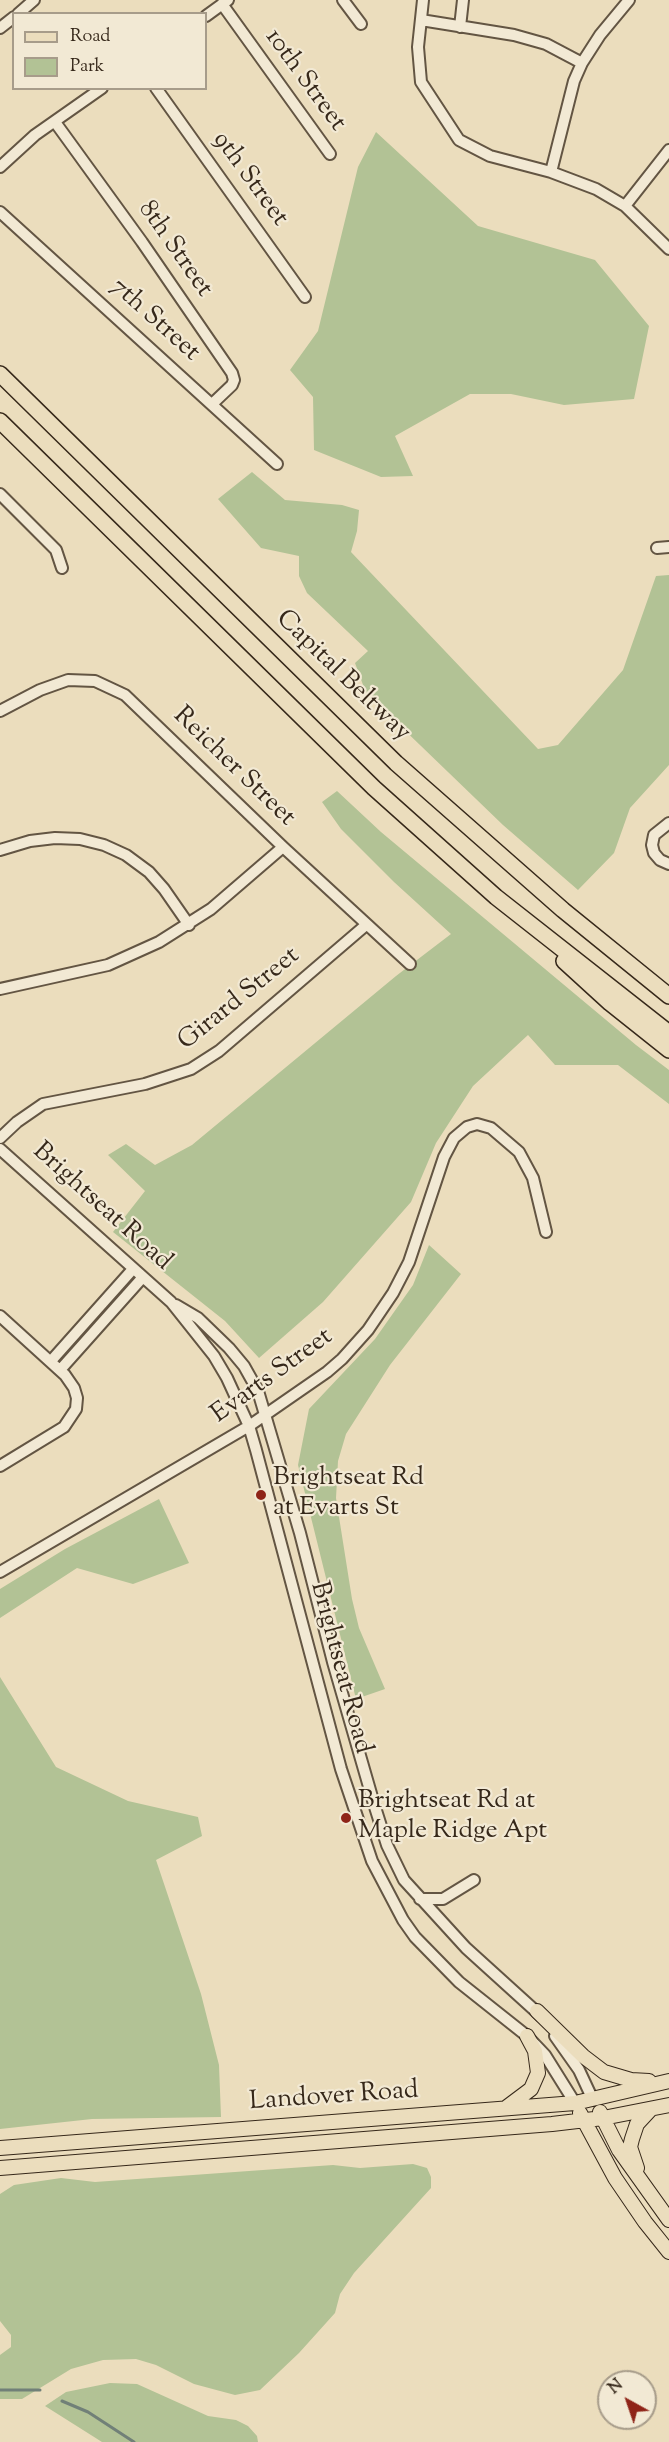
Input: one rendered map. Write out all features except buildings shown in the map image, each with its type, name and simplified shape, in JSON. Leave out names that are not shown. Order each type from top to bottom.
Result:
[{"type":"highway","name":"Capital Beltway","points":[[0,374],[396,763],[563,910],[669,996]]},
{"type":"highway","points":[[0,421],[325,740],[444,852],[610,1003],[669,1050]]},
{"type":"highway","points":[[496,897],[669,1033]]},
{"type":"main road","points":[[537,2011],[583,2056],[604,2072],[631,2080],[669,2081]]},
{"type":"main road","points":[[504,2109],[531,2089],[538,2073],[535,2050],[527,2036]]},
{"type":"main road","name":"Landover Road","points":[[0,2148],[575,2103],[669,2081]]},
{"type":"main road","name":"Brightseat Road","points":[[593,2100],[619,2150],[669,2220]]},
{"type":"main road","name":"Brightseat Road","points":[[575,2103],[620,2186],[669,2252]]},
{"type":"main road","name":"Landover Road","points":[[0,2168],[373,2140],[584,2121],[669,2105]]},
{"type":"main road","points":[[650,2110],[637,2124],[630,2147],[633,2159],[651,2197]]},
{"type":"street","points":[[20,12],[34,0]]},
{"type":"street","points":[[343,0],[360,24]]},
{"type":"street","points":[[423,0],[418,47],[421,82],[459,140],[490,156],[551,172],[596,189],[625,206],[669,249]]},
{"type":"street","points":[[460,27],[463,0]]},
{"type":"street","points":[[551,172],[574,81],[582,63],[600,35],[629,0]]},
{"type":"street","points":[[207,15],[225,2]]},
{"type":"street","name":"10th Street","points":[[225,2],[330,154]]},
{"type":"street","points":[[0,28],[12,19]]},
{"type":"street","points":[[421,20],[514,35],[546,44],[582,63]]},
{"type":"street","points":[[0,167],[16,151],[99,90]]},
{"type":"street","name":"9th Street","points":[[157,90],[305,297]]},
{"type":"street","name":"8th Street","points":[[55,122],[142,242],[232,373],[234,380],[232,385],[212,404]]},
{"type":"street","points":[[625,206],[669,150]]},
{"type":"street","name":"7th Street","points":[[0,212],[277,464]]},
{"type":"street","points":[[0,494],[56,550],[62,568]]},
{"type":"street","points":[[657,548],[669,547]]},
{"type":"street","name":"Reicher Street","points":[[0,711],[49,686],[68,680],[88,680],[105,685],[134,702],[282,847],[410,964]]},
{"type":"street","points":[[669,823],[654,835],[652,845],[654,853],[660,860],[669,864]]},
{"type":"street","points":[[0,850],[30,841],[55,838],[80,839],[104,845],[126,855],[149,872],[189,925]]},
{"type":"street","points":[[0,989],[108,965],[139,952],[189,925],[224,899],[282,847]]},
{"type":"street","name":"Girard Street","points":[[0,1138],[23,1117],[43,1104],[145,1084],[191,1069],[219,1051],[366,925]]},
{"type":"street","name":"Evarts Street","points":[[0,1572],[266,1416],[327,1372],[354,1346],[378,1317],[409,1262],[436,1176],[447,1151],[454,1138],[466,1127],[477,1124],[491,1128],[519,1152],[533,1178],[546,1232]]},
{"type":"street","name":"Brightseat Road","points":[[0,1149],[142,1277],[171,1302],[198,1318],[236,1355],[258,1391],[266,1416],[387,1845],[404,1880],[420,1899],[466,1948],[537,2011],[568,2052],[593,2100]]},
{"type":"street","points":[[0,1163],[16,1164]]},
{"type":"street","points":[[51,1361],[133,1269]]},
{"type":"street","points":[[60,1370],[142,1277]]},
{"type":"street","name":"Brightseat Road","points":[[171,1302],[214,1356],[249,1426],[341,1769],[372,1861],[392,1901],[415,1937],[459,1982],[527,2036],[555,2068],[575,2103]]},
{"type":"street","points":[[0,1316],[60,1370],[76,1394],[76,1409],[62,1429],[0,1466]]},
{"type":"street","points":[[420,1899],[443,1899],[474,1880]]},
{"type":"green space","points":[[376,132],[478,226],[595,260],[649,326],[634,399],[564,405],[511,394],[470,394],[395,436],[413,476],[381,477],[314,450],[313,397],[290,370],[318,331],[358,167]]},
{"type":"green space","points":[[252,472],[285,500],[342,505],[359,510],[357,531],[351,552],[538,749],[558,745],[623,670],[656,576],[669,575],[669,765],[630,808],[614,853],[578,890],[503,825],[366,693],[355,663],[368,651],[307,593],[299,576],[299,556],[261,548],[218,499]]},
{"type":"green space","points":[[337,791],[381,832],[669,1070],[669,1104],[618,1065],[555,1065],[528,1035],[473,1086],[436,1143],[411,1202],[323,1302],[259,1358],[225,1321],[113,1232],[145,1191],[108,1155],[126,1144],[155,1165],[192,1145],[396,976],[451,934],[341,829],[322,802]]},
{"type":"green space","points":[[429,1245],[461,1274],[390,1365],[346,1434],[338,1461],[336,1498],[352,1599],[359,1628],[385,1689],[356,1699],[298,1465],[309,1409],[375,1339],[413,1285]]},
{"type":"green space","points":[[159,1499],[189,1563],[133,1584],[77,1568],[0,1618],[0,1589],[65,1549]]},
{"type":"green space","points":[[0,1677],[56,1767],[128,1801],[198,1817],[202,1836],[156,1860],[201,1994],[219,2065],[221,2117],[92,2119],[0,2129]]},
{"type":"green space","points":[[413,2164],[427,2168],[431,2177],[431,2188],[354,2273],[340,2294],[335,2313],[299,2353],[260,2390],[235,2395],[194,2384],[156,2365],[136,2359],[103,2360],[71,2369],[22,2399],[0,2399],[0,2355],[11,2347],[11,2335],[0,2321],[0,2194],[14,2185],[61,2178],[95,2182],[333,2165],[360,2168]]},
{"type":"green space","points":[[110,2383],[137,2384],[208,2416],[236,2420],[248,2426],[257,2436],[258,2442],[102,2442],[45,2406],[66,2392]]},
{"type":"waterway","points":[[0,2390],[40,2390]]},
{"type":"waterway","points":[[62,2401],[88,2412],[134,2442]]},
{"type":"place","name":"Brightseat Rd at Evarts St","points":[[261,1495]]},
{"type":"place","name":"Brightseat Rd at Maple Ridge Apt","points":[[346,1818]]}]
